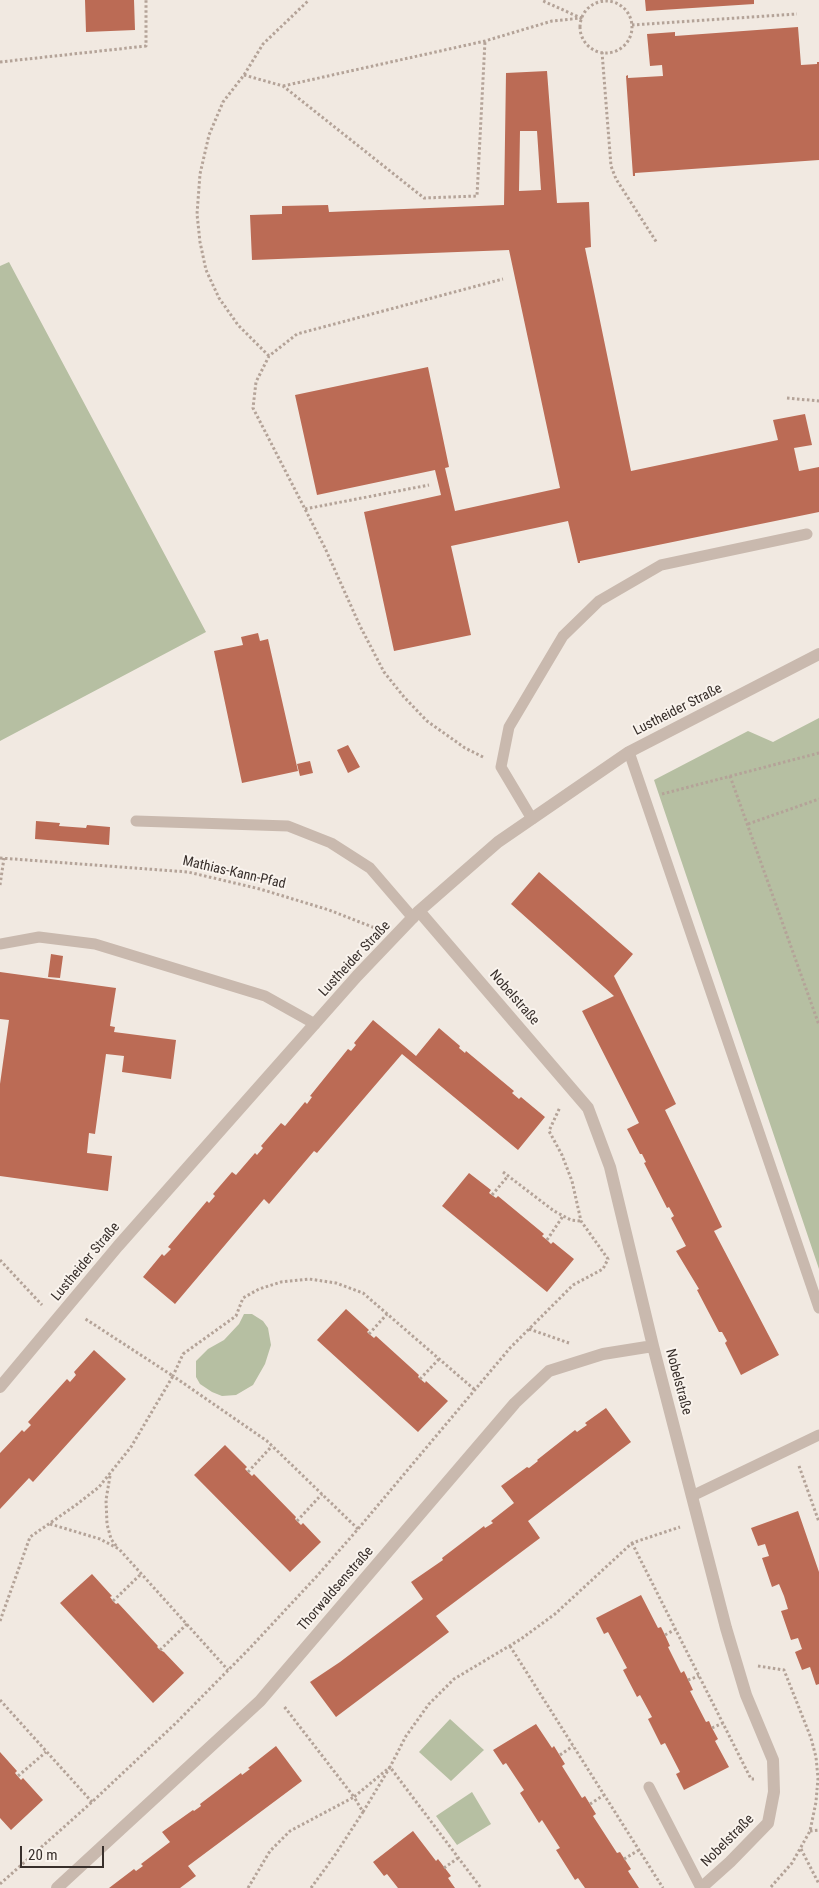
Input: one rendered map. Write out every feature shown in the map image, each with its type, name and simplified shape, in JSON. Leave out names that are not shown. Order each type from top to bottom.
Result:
[{"type":"street","name":"Lustheider Straße","points":[[0,1387],[118,1246],[357,976],[416,914],[498,842],[629,752],[819,654]]},
{"type":"street","name":"Nobelstraße","points":[[416,914],[588,1108],[610,1167],[653,1346],[726,1628],[746,1695],[773,1760],[774,1792],[768,1823],[730,1862],[701,1888]]},
{"type":"street","name":"Thorwaldsenstraße","points":[[57,1888],[260,1701],[515,1404],[549,1371],[603,1354],[653,1346]]},
{"type":"lane","points":[[532,819],[501,767],[509,727],[563,636],[598,601],[661,565],[807,534]]},
{"type":"lane","points":[[629,752],[819,1308]]},
{"type":"lane","points":[[136,821],[288,826],[331,843],[370,868],[416,914]]},
{"type":"lane","points":[[0,944],[39,937],[95,944],[266,996],[315,1024]]},
{"type":"lane","points":[[692,1496],[819,1435]]},
{"type":"lane","points":[[649,1787],[701,1888]]},
{"type":"path","points":[[0,62],[146,46],[146,0]]},
{"type":"path","points":[[269,356],[238,325],[218,298],[206,270],[197,214],[200,174],[208,135],[223,102],[244,75],[263,44],[309,0]]},
{"type":"path","points":[[541,0],[581,18]]},
{"type":"path","points":[[604,1],[614,2],[623,7],[629,15],[632,25],[630,35],[625,44],[617,50],[602,52],[588,46],[582,38],[580,28],[581,18],[586,9],[595,3],[604,1]]},
{"type":"path","points":[[632,25],[797,14]]},
{"type":"path","points":[[283,86],[485,42],[552,21],[581,18]]},
{"type":"path","points":[[244,75],[283,86],[424,198],[477,196],[485,42]]},
{"type":"path","points":[[602,52],[611,166],[616,179],[657,243]]},
{"type":"path","points":[[501,767],[465,748],[427,721],[384,672],[305,509],[253,408],[256,382],[269,356],[297,334],[504,279]]},
{"type":"path","points":[[788,398],[819,401]]},
{"type":"path","points":[[305,509],[429,485]]},
{"type":"path","points":[[644,798],[819,753]]},
{"type":"path","points":[[730,776],[819,1025]]},
{"type":"path","points":[[748,824],[819,799]]},
{"type":"path","points":[[0,885],[2,858]]},
{"type":"path","name":"Mathias-Kann-Pfad","points":[[2,858],[188,872],[260,889],[329,910],[396,937]]},
{"type":"path","points":[[0,1884],[92,1802],[176,1723],[228,1670],[317,1576],[510,1348],[573,1285],[603,1269],[608,1259],[581,1221],[569,1172],[550,1131],[569,1085]]},
{"type":"path","points":[[502,1172],[554,1212],[571,1220],[581,1221]]},
{"type":"path","points":[[492,1195],[508,1176]]},
{"type":"path","points":[[546,1240],[563,1216]]},
{"type":"path","points":[[0,1260],[30,1291]]},
{"type":"path","points":[[0,1621],[30,1537],[99,1487],[131,1447],[173,1376],[183,1354],[236,1316],[243,1298],[259,1288],[281,1282],[309,1279],[336,1283],[363,1293],[475,1390]]},
{"type":"path","points":[[67,1307],[173,1376],[272,1446],[358,1529]]},
{"type":"path","points":[[369,1334],[387,1314]]},
{"type":"path","points":[[528,1329],[603,1354]]},
{"type":"path","points":[[420,1379],[439,1359]]},
{"type":"path","points":[[248,1472],[272,1446]]},
{"type":"path","points":[[792,1447],[819,1522]]},
{"type":"path","points":[[110,1474],[106,1500],[107,1524],[111,1539],[228,1670]]},
{"type":"path","points":[[297,1521],[322,1494]]},
{"type":"path","points":[[311,1888],[336,1855],[363,1812],[406,1736],[429,1704],[454,1679],[510,1646],[555,1614],[632,1543],[699,1520]]},
{"type":"path","points":[[49,1524],[100,1540],[119,1549]]},
{"type":"path","points":[[632,1543],[751,1779],[774,1780]]},
{"type":"path","points":[[113,1601],[141,1574]]},
{"type":"path","points":[[160,1650],[187,1624]]},
{"type":"path","points":[[665,1635],[676,1629]]},
{"type":"path","points":[[510,1646],[663,1888]]},
{"type":"path","points":[[688,1680],[699,1675]]},
{"type":"path","points":[[271,1688],[354,1797],[363,1812]]},
{"type":"path","points":[[0,1700],[92,1802]]},
{"type":"path","points":[[0,1710],[5,1706]]},
{"type":"path","points":[[712,1728],[723,1723]]},
{"type":"path","points":[[560,1755],[573,1746]]},
{"type":"path","points":[[18,1776],[46,1752]]},
{"type":"path","points":[[248,1888],[270,1851],[290,1831],[354,1797],[390,1766]]},
{"type":"path","points":[[390,1766],[480,1888]]},
{"type":"path","points":[[590,1804],[604,1796]]},
{"type":"path","points":[[810,1830],[819,1830]]},
{"type":"path","points":[[801,1848],[819,1884]]},
{"type":"path","points":[[624,1859],[639,1850]]},
{"type":"path","points":[[444,1868],[458,1858]]},
{"type":"green space","points":[[9,262],[206,632],[0,741],[0,266]]},
{"type":"green space","points":[[819,718],[819,1269],[654,780],[748,731],[773,742]]},
{"type":"green space","points":[[244,1314],[252,1314],[263,1321],[268,1328],[271,1345],[265,1364],[253,1385],[236,1395],[222,1396],[200,1384],[196,1377],[196,1361],[208,1349],[224,1340],[239,1324]]},
{"type":"green space","points":[[450,1719],[484,1750],[451,1781],[419,1752]]},
{"type":"green space","points":[[472,1792],[491,1824],[457,1845],[436,1816]]},
{"type":"building","points":[[85,0],[134,0],[135,30],[86,32]]},
{"type":"building","points":[[645,0],[754,0],[754,4],[646,11]]},
{"type":"building","points":[[798,27],[801,65],[817,64],[819,62],[819,160],[635,173],[635,176],[633,176],[626,76],[628,75],[628,78],[663,76],[662,65],[650,66],[647,34],[675,32],[675,36]]},
{"type":"building","points":[[547,71],[557,203],[589,202],[591,247],[585,248],[631,471],[778,440],[773,420],[805,414],[812,445],[794,448],[799,471],[819,467],[819,512],[580,561],[580,563],[578,563],[568,521],[451,546],[471,635],[394,651],[364,512],[441,495],[435,470],[317,495],[295,395],[428,367],[449,467],[445,468],[455,511],[560,488],[509,250],[252,260],[250,215],[282,214],[282,206],[328,205],[329,212],[504,205],[506,73]],"holes":[[[520,131],[537,131],[541,190],[519,191]]]},
{"type":"building","points":[[258,633],[260,641],[268,639],[298,771],[242,783],[214,651],[243,645],[241,637]]},
{"type":"building","points":[[348,745],[360,767],[348,773],[337,750]]},
{"type":"building","points":[[310,761],[313,773],[300,776],[297,764]]},
{"type":"building","points":[[36,821],[60,823],[59,826],[86,828],[87,825],[110,827],[109,845],[35,839]]},
{"type":"building","points":[[539,872],[633,954],[614,976],[676,1104],[665,1110],[722,1227],[714,1231],[779,1355],[741,1375],[725,1343],[727,1341],[722,1332],[719,1332],[697,1290],[699,1289],[676,1251],[686,1246],[671,1218],[674,1216],[669,1207],[667,1208],[644,1163],[646,1162],[642,1154],[640,1154],[627,1129],[639,1123],[582,1011],[614,996],[511,904]]},
{"type":"building","points":[[51,954],[63,956],[60,978],[48,977]]},
{"type":"building","points":[[0,972],[116,988],[110,1026],[115,1027],[114,1032],[176,1040],[171,1079],[122,1072],[124,1056],[106,1054],[95,1134],[89,1133],[87,1153],[112,1156],[108,1191],[0,1176],[0,1084],[9,1020],[0,1019]]},
{"type":"building","points":[[373,1020],[416,1056],[439,1028],[460,1046],[459,1048],[465,1053],[466,1051],[514,1091],[512,1093],[519,1099],[521,1097],[545,1117],[518,1150],[402,1054],[317,1153],[314,1151],[269,1204],[264,1199],[175,1304],[143,1277],[162,1254],[164,1256],[171,1249],[168,1247],[207,1201],[209,1203],[215,1196],[213,1194],[232,1172],[236,1175],[255,1153],[257,1155],[263,1148],[261,1146],[281,1123],[285,1126],[305,1102],[307,1104],[312,1097],[310,1096],[348,1049],[351,1051],[356,1045],[354,1043]]},
{"type":"building","points":[[469,1173],[491,1190],[489,1193],[496,1198],[498,1196],[544,1234],[542,1236],[551,1244],[553,1242],[574,1259],[547,1292],[442,1206]]},
{"type":"building","points":[[346,1309],[369,1330],[367,1332],[374,1338],[376,1336],[419,1375],[418,1377],[425,1383],[426,1381],[448,1401],[418,1432],[317,1340]]},
{"type":"building","points":[[94,1350],[126,1379],[33,1482],[29,1478],[0,1509],[0,1453],[22,1430],[24,1432],[31,1425],[28,1422],[67,1379],[70,1382],[76,1375],[74,1372]]},
{"type":"building","points":[[606,1408],[631,1442],[528,1521],[540,1538],[436,1616],[449,1632],[336,1717],[310,1682],[340,1662],[423,1599],[411,1582],[443,1560],[442,1558],[484,1526],[485,1528],[493,1523],[491,1521],[514,1503],[501,1486],[527,1467],[529,1468],[575,1430],[577,1432],[587,1425],[585,1423]]},
{"type":"building","points":[[225,1445],[247,1467],[245,1469],[252,1476],[254,1474],[296,1517],[295,1519],[301,1525],[303,1523],[321,1542],[290,1572],[194,1475]]},
{"type":"building","points":[[798,1511],[819,1572],[819,1684],[816,1685],[810,1667],[802,1670],[795,1652],[802,1649],[798,1638],[791,1640],[781,1611],[788,1609],[784,1596],[779,1584],[772,1587],[762,1558],[769,1556],[765,1544],[758,1546],[751,1528]]},
{"type":"building","points":[[92,1574],[112,1596],[110,1597],[113,1601],[116,1604],[118,1603],[157,1647],[184,1673],[153,1703],[60,1603]]},
{"type":"building","points":[[641,1595],[658,1628],[661,1627],[670,1646],[668,1647],[681,1673],[684,1671],[693,1690],[690,1691],[706,1722],[709,1721],[718,1739],[715,1741],[729,1767],[684,1790],[676,1774],[680,1772],[665,1743],[661,1745],[648,1719],[652,1717],[640,1695],[637,1697],[623,1670],[627,1668],[608,1632],[604,1634],[596,1618]]},
{"type":"building","points":[[536,1724],[552,1748],[554,1746],[565,1764],[562,1766],[582,1798],[585,1796],[596,1814],[593,1816],[617,1853],[620,1852],[631,1869],[628,1871],[639,1888],[585,1888],[578,1878],[575,1880],[556,1850],[560,1848],[542,1820],[539,1823],[520,1793],[524,1790],[506,1763],[503,1765],[493,1750]]},
{"type":"building","points":[[276,1746],[302,1781],[188,1866],[196,1876],[180,1888],[109,1888],[134,1869],[136,1871],[143,1866],[141,1864],[170,1842],[162,1832],[201,1806],[200,1804],[241,1773],[242,1775],[250,1769],[248,1768]]},
{"type":"building","points":[[0,1752],[17,1771],[15,1773],[21,1780],[23,1778],[43,1800],[11,1830],[0,1818]]},
{"type":"building","points":[[413,1831],[436,1861],[438,1859],[451,1876],[448,1878],[455,1888],[398,1888],[387,1874],[384,1876],[373,1862]]}]
